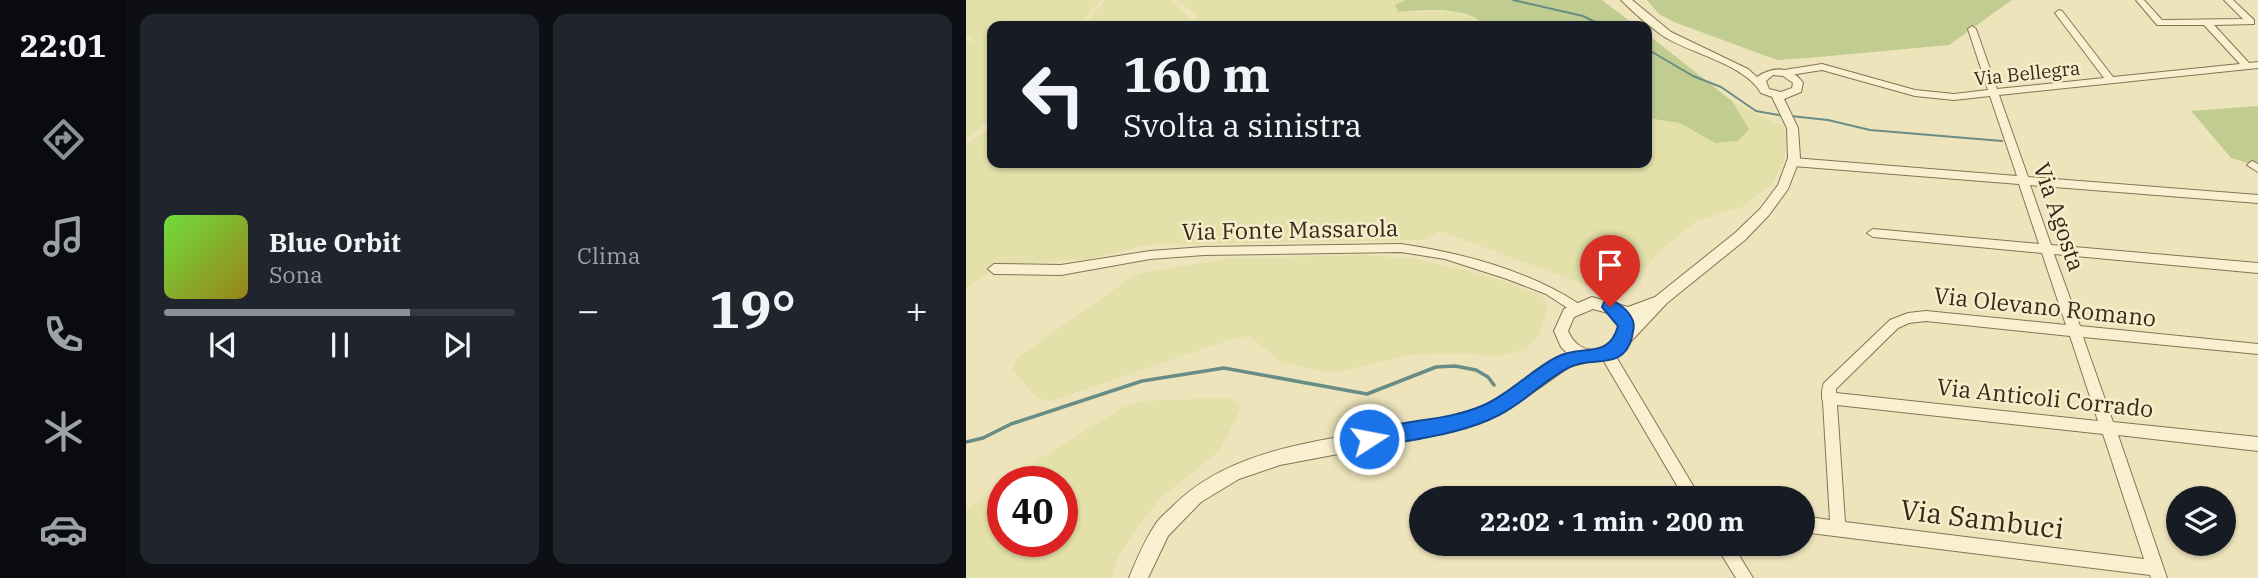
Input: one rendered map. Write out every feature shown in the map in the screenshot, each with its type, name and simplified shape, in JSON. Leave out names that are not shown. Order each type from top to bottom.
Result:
[{"type":"street","points":[[1626,0],[1651,21]]},
{"type":"street","points":[[2140,0],[2160,23],[2251,22],[2228,0]]},
{"type":"street","points":[[2060,13],[2111,81]]},
{"type":"street","points":[[1652,22],[1667,34],[1738,68],[1759,83],[1765,91],[1776,95],[1794,93]]},
{"type":"street","points":[[2207,23],[2253,65]]},
{"type":"street","name":"Via Agosta","points":[[1972,29],[2157,573]]},
{"type":"street","name":"Via Bellegra","points":[[1800,75],[1816,67],[1828,68],[1927,95],[1994,94],[2253,65]]},
{"type":"street","points":[[1138,578],[1158,536],[1171,520],[1203,489],[1221,478],[1275,458],[1470,418],[1515,397],[1562,363],[1585,356],[1606,354],[1622,343],[1660,300],[1761,216],[1780,194],[1793,162],[1789,117],[1800,75],[1738,68]]},
{"type":"street","points":[[1759,83],[1762,76],[1771,72]]},
{"type":"street","points":[[1776,95],[1789,117]]},
{"type":"street","points":[[1793,162],[2258,199]]},
{"type":"street","points":[[1873,233],[2258,268]]},
{"type":"street","name":"Via Fonte Massarola","points":[[994,269],[1069,269],[1190,251],[1401,248],[1445,255],[1511,276],[1550,291],[1575,308]]},
{"type":"street","points":[[1550,371],[1561,353],[1562,325],[1575,308],[1601,304],[1628,313],[1660,300]]},
{"type":"street","points":[[1617,311],[1626,326],[1622,343]]},
{"type":"street","name":"Via Olevano Romano","points":[[1828,397],[1829,387],[1834,380],[1894,324],[1908,317],[1926,316],[2258,349]]},
{"type":"street","points":[[1563,338],[1575,352],[1585,356]]},
{"type":"street","points":[[1606,354],[1686,486]]},
{"type":"street","points":[[1828,397],[1838,528]]},
{"type":"street","name":"Via Anticoli Corrado","points":[[1828,397],[2258,444]]},
{"type":"street","name":"Via Sambuci","points":[[1815,525],[2157,573]]},
{"type":"street","points":[[1730,556],[1742,577]]},
{"type":"shaded area","points":[[966,0],[1101,0],[1082,21],[987,21],[987,123],[966,138],[966,40],[978,44],[966,35]]},
{"type":"shaded area","points":[[1106,0],[1172,0],[1193,21],[1087,21]]},
{"type":"shaded area","points":[[1177,0],[1405,0],[1395,5],[1398,12],[1454,11],[1481,21],[1193,21],[1199,17]]},
{"type":"shaded area","points":[[1732,101],[1774,123],[1783,124],[1787,139],[1784,162],[1771,185],[1742,207],[1697,221],[1660,251],[1626,290],[1615,296],[1440,231],[1422,240],[1147,245],[1093,258],[999,266],[966,288],[966,145],[987,130],[987,168],[1652,168],[1652,119],[1680,123],[1715,143],[1749,129]]},
{"type":"shaded area","points":[[1364,255],[1416,259],[1485,275],[1541,295],[1548,308],[1540,334],[1526,349],[1502,356],[1466,353],[1410,355],[1331,373],[1283,363],[1249,336],[1233,339],[1050,401],[1037,398],[1012,369],[1017,358],[1129,279],[1142,273],[1233,258]]},
{"type":"shaded area","points":[[1227,398],[1242,406],[1220,450],[1163,496],[1138,526],[1118,557],[1111,578],[966,578],[966,511],[987,496],[987,557],[1078,557],[1078,466],[1028,466],[1122,408],[1140,401]]},
{"type":"green space","points":[[1405,0],[1602,0],[1629,21],[1480,21],[1445,10],[1398,12],[1395,5]]},
{"type":"green space","points":[[1647,0],[2012,0],[1949,45],[1777,60],[1674,22],[1659,14]]},
{"type":"green space","points":[[1652,38],[1732,101],[1749,129],[1738,141],[1715,143],[1680,123],[1652,119]]},
{"type":"green space","points":[[2258,106],[2258,166],[2231,158],[2191,111]]},
{"type":"waterway","points":[[1513,0],[1583,16],[1593,21]]},
{"type":"waterway","points":[[1652,52],[1693,76],[1721,87],[1756,111],[1784,116]]},
{"type":"waterway","points":[[1791,116],[1828,120],[1870,130],[2002,141]]},
{"type":"waterway","points":[[966,442],[983,438],[1011,424],[1142,381],[1224,368],[1367,394],[1436,367],[1455,366],[1476,370],[1488,377],[1494,385]]},
{"type":"route","points":[[1369,439],[1470,418],[1515,397],[1555,366],[1577,357],[1599,356],[1616,350],[1626,335],[1626,326],[1623,318],[1610,307]]}]
